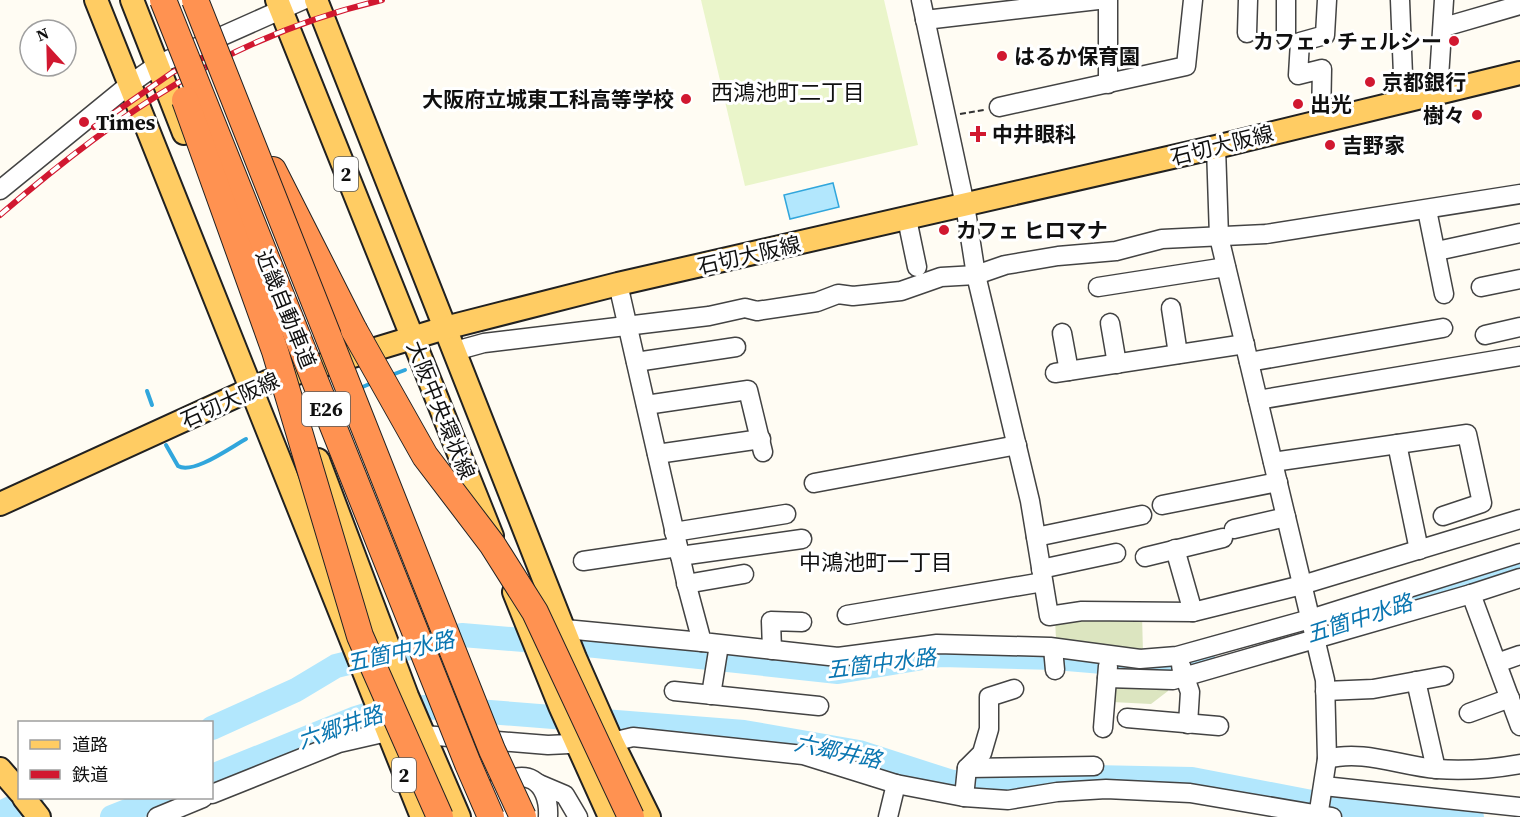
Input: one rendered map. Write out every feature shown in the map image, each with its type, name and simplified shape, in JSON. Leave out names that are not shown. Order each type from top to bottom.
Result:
[{"type":"highway","points":[[148,0],[275,351],[360,636],[440,817]]},
{"type":"highway","name":"近畿自動車道","points":[[163,0],[491,817]]},
{"type":"highway","name":"近畿自動車道","points":[[195,0],[492,750],[522,817]]},
{"type":"highway","points":[[227,78],[354,330],[406,426],[445,484],[504,561],[535,612],[631,817]]},
{"type":"main road","name":"2","points":[[96,0],[362,672],[422,817]]},
{"type":"main road","name":"2","points":[[132,0],[269,346],[284,376],[342,519],[407,696],[459,817]]},
{"type":"main road","name":"2","points":[[316,0],[575,658],[610,738],[649,817]]},
{"type":"main road","name":"大阪中央環状線","points":[[278,5],[538,654],[610,817]]},
{"type":"main road","name":"石切大阪線","points":[[0,504],[284,376],[445,328],[618,284],[965,206],[1520,73]]},
{"type":"main road","points":[[0,769],[18,790]]},
{"type":"street","points":[[0,190],[130,84],[158,65],[278,5],[303,0]]},
{"type":"street","points":[[921,0],[965,206],[976,275],[1017,445],[1036,537],[1055,670]]},
{"type":"street","points":[[925,20],[1098,0]]},
{"type":"street","points":[[1108,0],[1108,84]]},
{"type":"street","points":[[999,107],[1186,66],[1193,0]]},
{"type":"street","points":[[1247,33],[1248,0]]},
{"type":"street","points":[[1286,0],[1286,37]]},
{"type":"street","points":[[1321,120],[1322,69],[1298,75],[1299,42],[1325,35],[1327,0]]},
{"type":"street","points":[[1400,0],[1404,100]]},
{"type":"street","points":[[1438,93],[1437,79],[1444,27],[1444,0]]},
{"type":"street","points":[[1444,27],[1520,5]]},
{"type":"street","points":[[213,794],[339,742],[385,727],[420,728],[548,746],[574,738],[633,737],[802,755],[896,784],[1009,808],[1057,792],[1106,789],[1190,793],[1322,815],[1327,759],[1325,691],[1317,639],[1310,619],[1219,237],[1216,147]]},
{"type":"street","points":[[454,351],[484,343],[709,316],[745,308],[757,311],[817,302],[838,294],[876,294],[901,291],[941,278],[976,275],[1005,266],[1093,252],[1116,251],[1162,238],[1266,234],[1520,194]]},
{"type":"street","points":[[1427,210],[1444,294]]},
{"type":"street","points":[[907,219],[917,267]]},
{"type":"street","points":[[1437,251],[1520,233]]},
{"type":"street","points":[[1098,287],[1226,267]]},
{"type":"street","points":[[1481,287],[1520,279]]},
{"type":"street","points":[[618,284],[686,584],[713,652],[711,695]]},
{"type":"street","points":[[1171,308],[1178,354]]},
{"type":"street","points":[[1110,323],[1117,364]]},
{"type":"street","points":[[1485,335],[1520,327]]},
{"type":"street","points":[[1249,362],[1443,328]]},
{"type":"street","points":[[1062,333],[1062,372],[1245,344]]},
{"type":"street","points":[[636,362],[736,347]]},
{"type":"street","points":[[1258,400],[1520,356]]},
{"type":"street","points":[[646,405],[748,390],[762,446],[657,454]]},
{"type":"street","points":[[1273,462],[1467,434],[1482,503],[1443,516]]},
{"type":"street","points":[[1397,444],[1419,550]]},
{"type":"street","points":[[814,483],[1017,445]]},
{"type":"street","points":[[1162,505],[1278,483]]},
{"type":"street","points":[[583,561],[677,545],[786,514]]},
{"type":"street","points":[[1036,537],[1142,515]]},
{"type":"street","points":[[1145,556],[1286,517]]},
{"type":"street","points":[[1049,616],[1082,611],[1193,612],[1302,585],[1520,519]]},
{"type":"street","points":[[677,545],[802,539]]},
{"type":"street","points":[[1175,549],[1193,612]]},
{"type":"street","points":[[847,615],[1042,575],[1116,553]]},
{"type":"street","points":[[565,630],[713,652],[772,650],[838,657],[937,644],[1051,648],[1140,659],[1177,656],[1310,619],[1520,553]]},
{"type":"street","points":[[686,584],[744,574]]},
{"type":"street","points":[[1107,678],[1151,681],[1185,677],[1520,578]]},
{"type":"street","points":[[1471,594],[1519,722]]},
{"type":"street","points":[[772,650],[771,621],[802,622]]},
{"type":"street","points":[[1103,728],[1109,655]]},
{"type":"street","points":[[1497,663],[1520,655]]},
{"type":"street","points":[[1177,656],[1190,692],[1188,724]]},
{"type":"street","points":[[1325,691],[1373,689],[1444,676]]},
{"type":"street","points":[[1416,681],[1436,769]]},
{"type":"street","points":[[964,797],[967,768],[982,753],[989,729],[989,697],[1014,689]]},
{"type":"street","points":[[674,691],[819,706]]},
{"type":"street","points":[[1469,713],[1510,698]]},
{"type":"street","points":[[1127,718],[1219,726]]},
{"type":"street","points":[[1327,759],[1345,754],[1436,769],[1490,770],[1520,764]]},
{"type":"street","points":[[967,768],[1094,766]]},
{"type":"street","points":[[500,817],[493,795],[500,785],[518,778],[565,795],[578,817]]},
{"type":"street","points":[[539,784],[547,795],[548,817]]},
{"type":"street","points":[[888,817],[896,784]]},
{"type":"street","points":[[1324,786],[1520,807]]},
{"type":"street","points":[[157,817],[200,799]]},
{"type":"path","points":[[946,116],[999,107]]},
{"type":"green space","points":[[701,0],[884,0],[918,145],[745,186]]},
{"type":"green space","points":[[1142,614],[1143,654],[1068,645],[1056,639],[1055,619]]},
{"type":"green space","points":[[1113,680],[1168,682],[1168,691],[1151,704],[1112,702]]},
{"type":"water","points":[[833,183],[839,207],[790,219],[784,195]]},
{"type":"waterway","points":[[389,376],[405,370]]},
{"type":"waterway","points":[[358,389],[374,382]]},
{"type":"waterway","points":[[147,391],[152,405]]},
{"type":"waterway","points":[[166,445],[178,466],[185,468],[202,464],[246,439]]},
{"type":"waterway","name":"五箇中水路","points":[[1368,616],[1520,566]]},
{"type":"waterway","name":"五箇中水路","points":[[213,728],[296,690],[336,666],[462,635],[596,646],[838,672],[941,655],[1055,658],[1175,668],[1205,663]]},
{"type":"waterway","name":"六郷井路","points":[[213,776],[356,718],[385,709],[425,707],[744,732],[859,752],[952,782],[1092,777],[1192,779],[1322,804],[1472,817]]},
{"type":"waterway","name":"五箇中水路","points":[[0,813],[30,799]]},
{"type":"waterway","name":"六郷井路","points":[[112,817],[157,799]]},
{"type":"railway","points":[[0,215],[88,144],[132,112],[178,83],[225,57],[274,35],[326,15],[382,0]]},
{"type":"railway","points":[[94,127],[173,72],[219,50]]},
{"type":"place","name":"カフェ・チェルシー","points":[[1454,41]]},
{"type":"place","name":"はるか保育園","points":[[1002,56]]},
{"type":"place","name":"京都銀行","points":[[1370,82]]},
{"type":"place","name":"大阪府立城東工科高等学校","points":[[686,99]]},
{"type":"place","name":"出光","points":[[1298,104]]},
{"type":"place","name":"樹々","points":[[1477,115]]},
{"type":"place","name":"Times","points":[[84,122]]},
{"type":"place","name":"中井眼科","points":[[978,134]]},
{"type":"place","name":"吉野家","points":[[1330,145]]},
{"type":"place","name":"カフェ ヒロマナ","points":[[944,230]]},
{"type":"district","name":"西鴻池町二丁目","points":[[788,92]]},
{"type":"district","name":"中鴻池町一丁目","points":[[876,562]]}]
